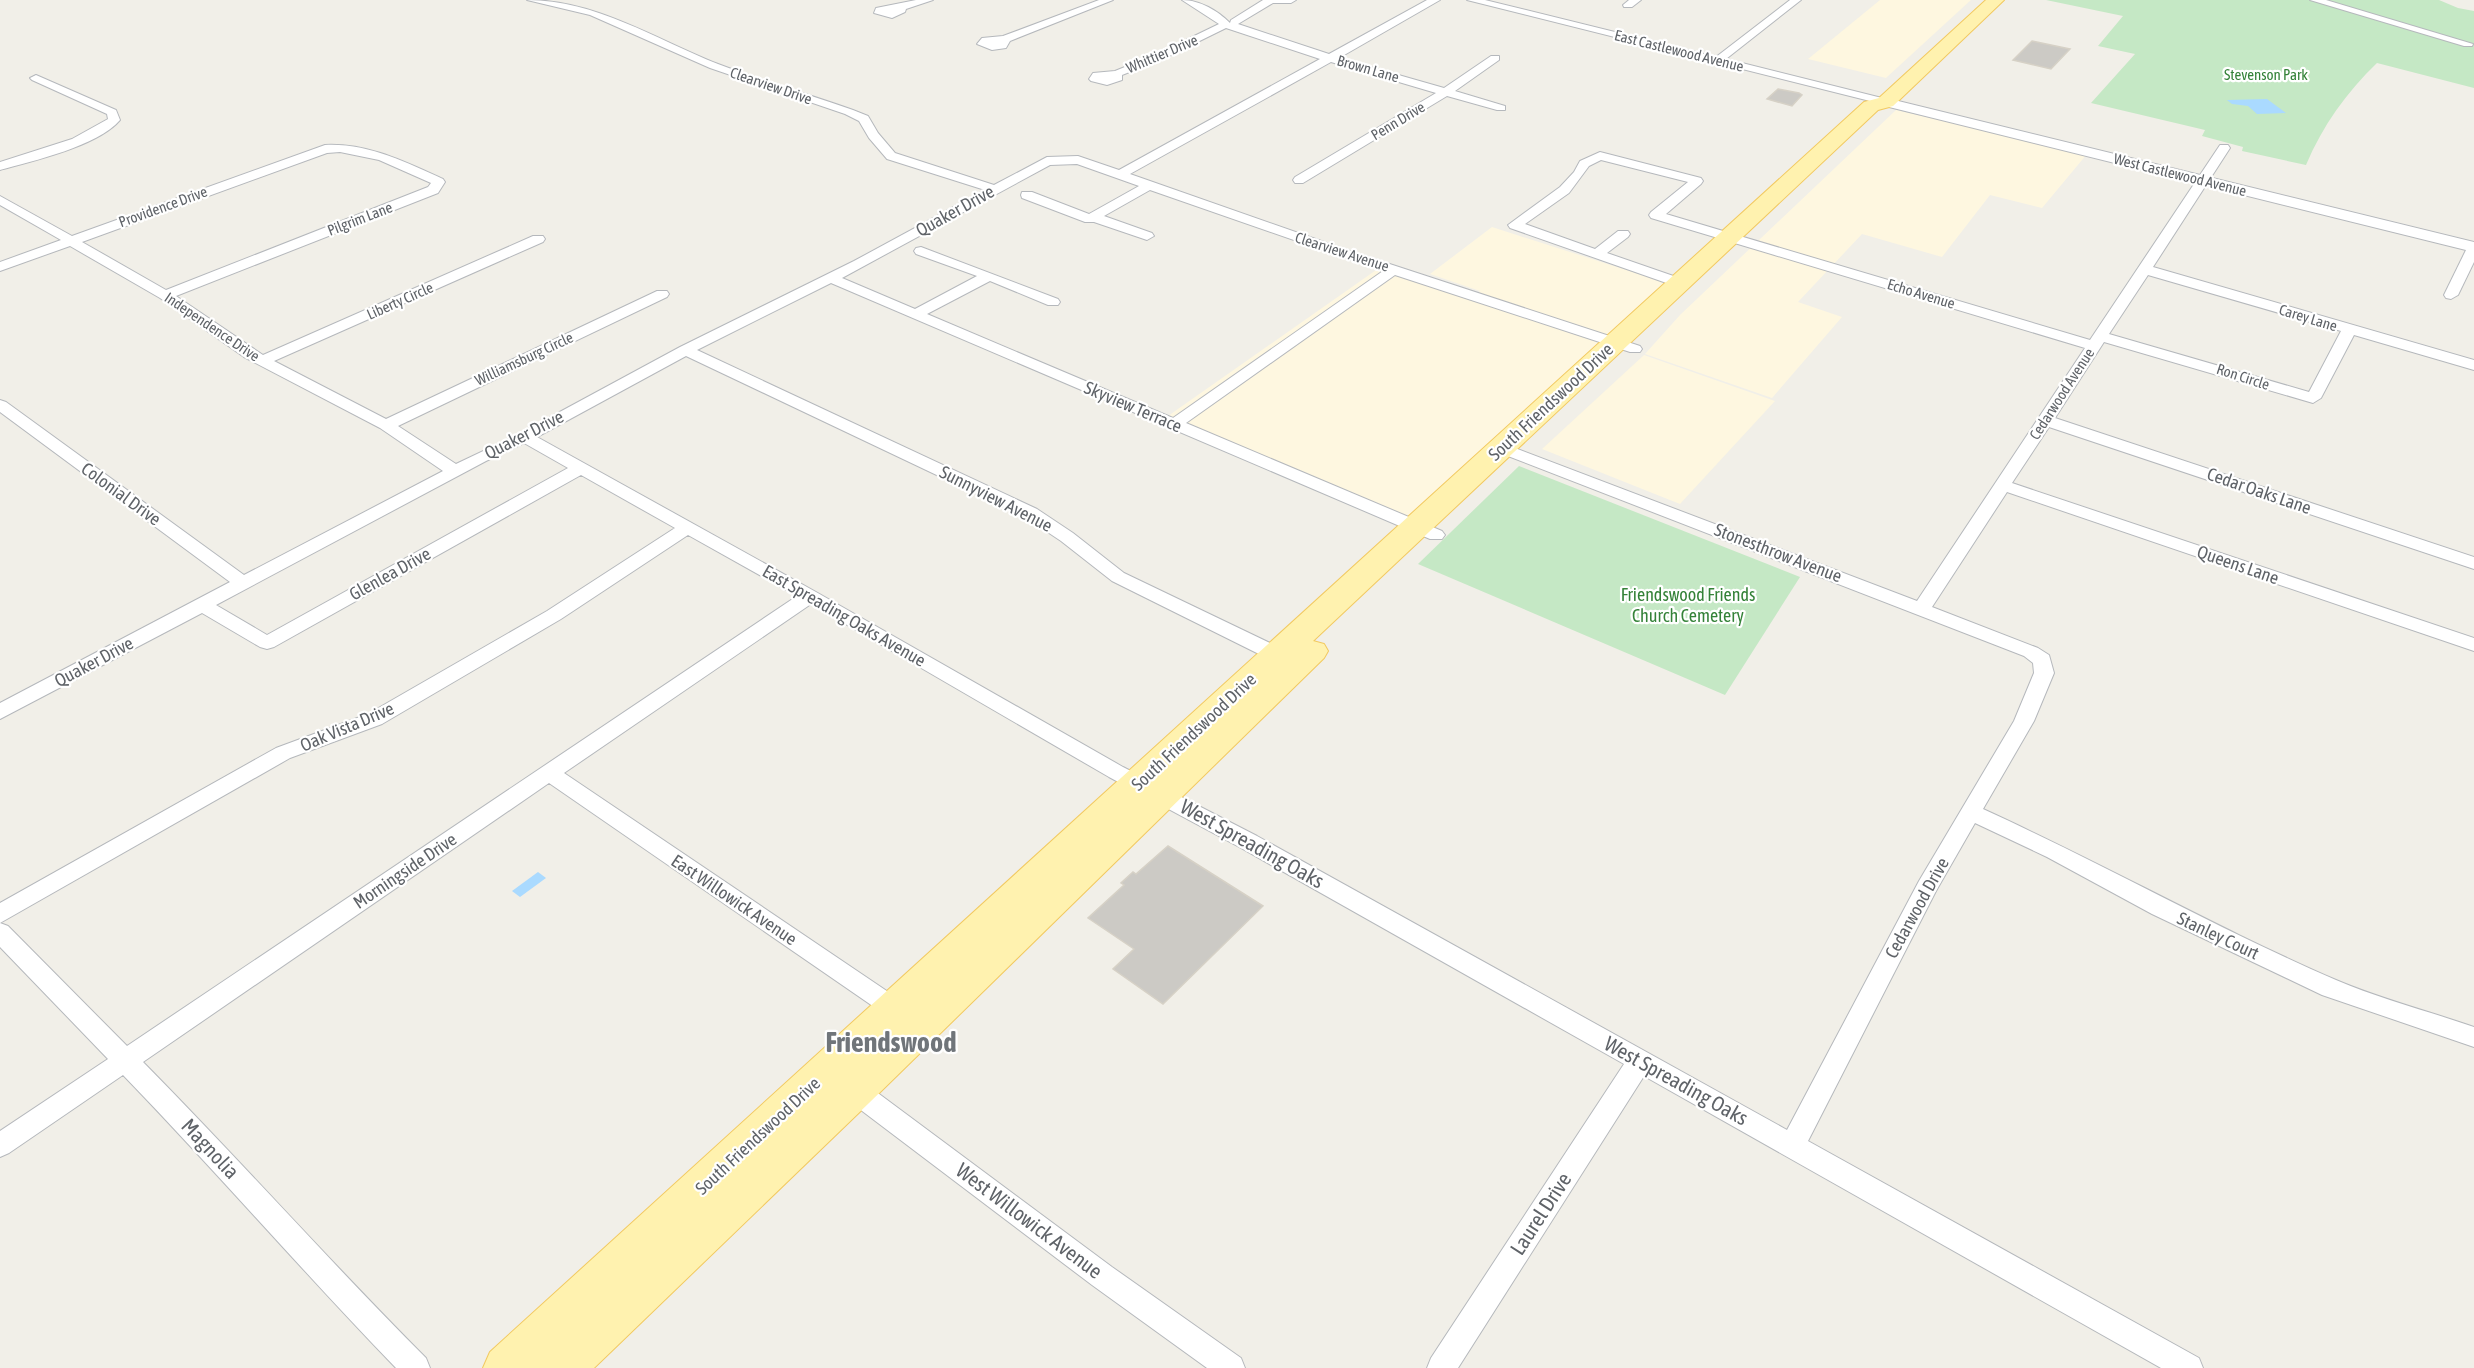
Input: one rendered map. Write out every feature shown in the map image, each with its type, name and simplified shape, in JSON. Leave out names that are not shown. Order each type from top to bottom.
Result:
[{"type":"main road","name":"South Friendswood Drive","points":[[561,1368],[842,1081],[908,1018],[1624,346],[1739,241],[1890,109],[1886,102],[1996,0]]},
{"type":"main road","name":"South Friendswood Drive","points":[[1624,346],[1680,283],[1739,241]]},
{"type":"main road","name":"South Friendswood Drive","points":[[506,1368],[842,1081]]},
{"type":"street","name":"Clearview Drive","points":[[532,0],[557,3],[593,13],[714,66],[849,112],[864,119],[881,146],[891,156],[996,189]]},
{"type":"street","points":[[899,9],[928,0]]},
{"type":"street","points":[[1003,40],[1108,0]]},
{"type":"street","name":"Brown Lane","points":[[1190,0],[1232,25],[1329,58],[1502,108]]},
{"type":"street","name":"Whittier Drive","points":[[1116,74],[1232,25],[1270,0]]},
{"type":"street","points":[[1275,0],[1291,0]]},
{"type":"street","points":[[1119,174],[1435,0]]},
{"type":"street","name":"East Castlewood Avenue","points":[[1472,0],[1886,102]]},
{"type":"street","points":[[1717,61],[1796,0]]},
{"type":"street","points":[[2315,0],[2468,44]]},
{"type":"street","name":"Whittier Drive","points":[[1209,34],[1232,25]]},
{"type":"street","name":"Penn Drive","points":[[1299,180],[1447,91],[1495,58]]},
{"type":"street","points":[[0,166],[92,135],[107,128],[114,120],[112,112],[36,78]]},
{"type":"street","name":"West Castlewood Avenue","points":[[1886,102],[2474,248]]},
{"type":"street","name":"Pilgrim Lane","points":[[165,296],[433,190],[439,182],[365,151],[351,148],[326,149]]},
{"type":"street","name":"Cedarwood Avenue","points":[[1922,608],[2224,148]]},
{"type":"street","name":"Providence Drive","points":[[0,267],[326,149]]},
{"type":"street","name":"Echo Avenue","points":[[1596,254],[1515,225],[1567,188],[1582,172],[1584,164],[1600,156],[1697,181],[1656,215],[1739,241],[2096,341]]},
{"type":"street","name":"Clearview Avenue","points":[[1049,161],[1078,160],[1395,270],[1624,346]]},
{"type":"street","name":"Quaker Drive","points":[[0,712],[455,471],[525,437],[685,350],[830,278],[1049,161]]},
{"type":"street","points":[[1027,195],[1090,219],[1149,185]]},
{"type":"street","name":"Independence Drive","points":[[0,200],[165,296],[249,354],[386,425],[455,471]]},
{"type":"street","points":[[1093,217],[1147,236]]},
{"type":"street","points":[[1596,254],[1623,234]]},
{"type":"street","name":"Liberty Circle","points":[[262,361],[538,239]]},
{"type":"street","points":[[2451,295],[2474,248]]},
{"type":"street","points":[[921,251],[1053,302]]},
{"type":"street","points":[[1596,254],[1680,283]]},
{"type":"street","name":"Carey Lane","points":[[2143,269],[2474,365]]},
{"type":"street","points":[[1175,424],[1348,300],[1395,270]]},
{"type":"street","points":[[916,314],[989,276]]},
{"type":"street","name":"Skyview Terrace","points":[[830,278],[1426,531]]},
{"type":"street","name":"Williamsburg Circle","points":[[386,425],[662,294]]},
{"type":"street","name":"Ron Circle","points":[[2096,341],[2313,398],[2349,330]]},
{"type":"street","name":"Sunnyview Avenue","points":[[685,350],[1031,513],[1067,537],[1118,577],[1288,660]]},
{"type":"street","name":"Colonial Drive","points":[[0,405],[243,583]]},
{"type":"street","name":"Cedar Oaks Lane","points":[[2045,420],[2474,563]]},
{"type":"street","name":"East Spreading Oaks Avenue","points":[[525,437],[1150,789]]},
{"type":"street","name":"Stonesthrow Avenue","points":[[1521,443],[2031,652],[2042,660],[2045,671]]},
{"type":"street","name":"Glenlea Drive","points":[[202,605],[267,643],[579,469]]},
{"type":"street","name":"Queens Lane","points":[[2002,485],[2474,645]]},
{"type":"street","name":"Oak Vista Drive","points":[[0,914],[283,753],[375,719],[554,615],[687,528]]},
{"type":"street","name":"Morningside Drive","points":[[0,1146],[810,596]]},
{"type":"street","name":"Cedarwood Drive","points":[[1792,1146],[1927,886],[2024,722],[2045,671]]},
{"type":"street","name":"East Willowick Avenue","points":[[549,772],[908,1018]]},
{"type":"street","name":"West Spreading Oaks","points":[[1150,789],[2189,1368]]},
{"type":"street","name":"Stanley Court","points":[[1971,812],[2055,851],[2160,908],[2330,988],[2474,1037]]},
{"type":"street","name":"Magnolia","points":[[0,932],[202,1139],[331,1282],[416,1368]]},
{"type":"street","name":"Laurel Drive","points":[[1442,1368],[1640,1061]]},
{"type":"street","name":"West Willowick Avenue","points":[[842,1081],[1102,1276],[1231,1368]]},
{"type":"shaded area","points":[[1880,0],[1971,0],[1886,78],[1808,59]]},
{"type":"shaded area","points":[[1896,110],[2087,154],[2042,208],[1990,195],[1942,257],[1862,234],[1798,302],[1842,317],[1772,398],[1645,354],[1680,315]]},
{"type":"shaded area","points":[[1492,227],[1670,284],[1414,519],[1168,416],[1379,268],[1470,299],[1480,291],[1430,274]]},
{"type":"shaded area","points":[[1644,355],[1775,401],[1680,504],[1542,449]]},
{"type":"green space","name":"Stevenson Park","points":[[2046,0],[2439,0],[2458,8],[2474,11],[2474,88],[2377,63],[2336,110],[2306,165],[2242,151],[2243,147],[2202,136],[2205,130],[2091,103],[2135,54],[2098,46],[2123,16]]},
{"type":"green space","name":"Friendswood Friends Church Cemetery","points":[[1519,466],[1800,577],[1725,695],[1418,564]]},
{"type":"water","points":[[2267,99],[2286,113],[2257,114],[2248,106],[2232,104],[2227,100]]},
{"type":"water","points":[[538,872],[546,878],[520,897],[512,891]]},
{"type":"building","points":[[2032,41],[2070,49],[2051,69],[2013,60]]},
{"type":"building","points":[[1778,89],[1802,95],[1792,106],[1767,99]]},
{"type":"building","points":[[1168,846],[1263,906],[1163,1004],[1113,969],[1134,949],[1088,918],[1124,885],[1121,883],[1133,872],[1136,874]]},
{"type":"district","name":"Friendswood","points":[[891,1042]]}]
